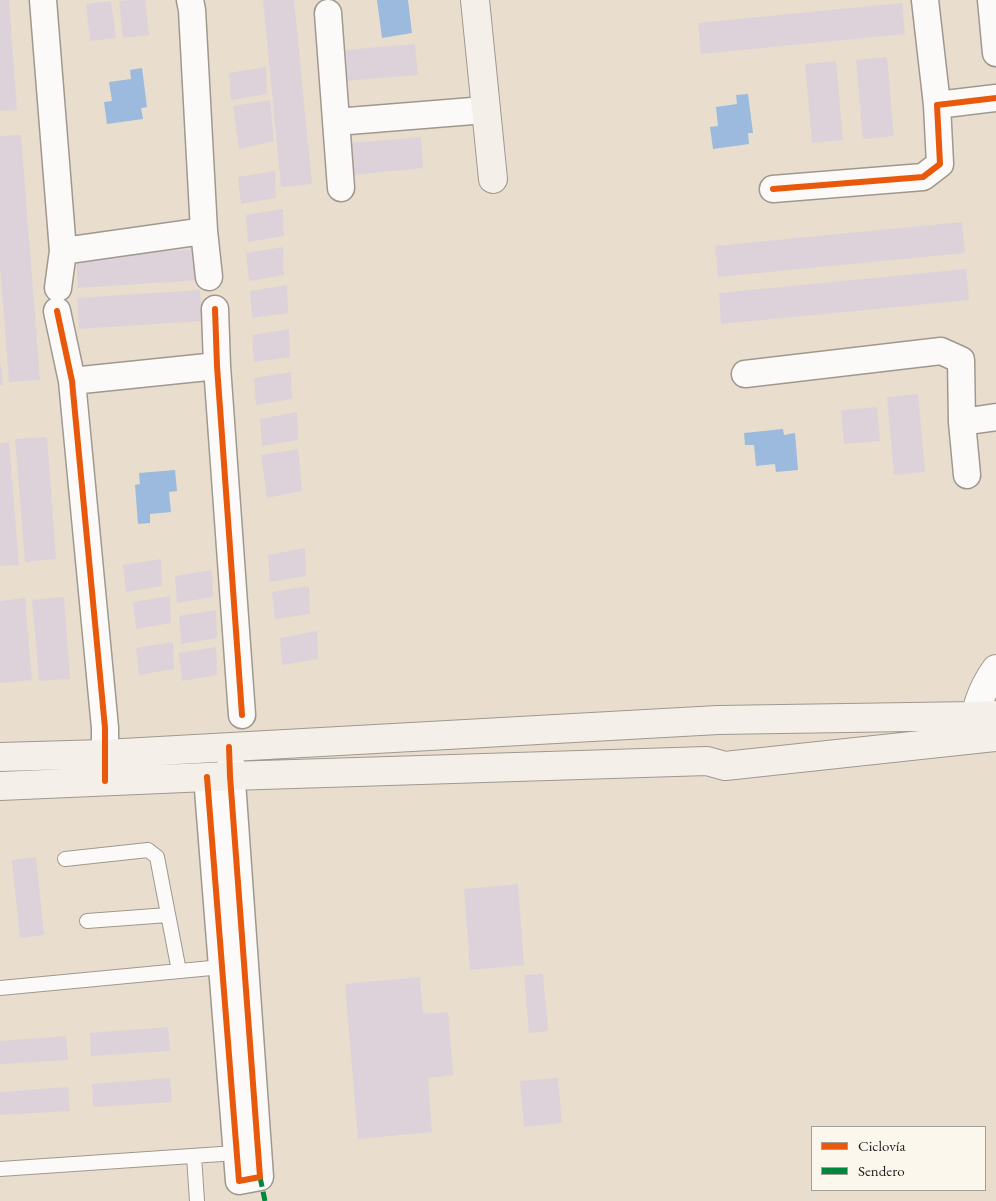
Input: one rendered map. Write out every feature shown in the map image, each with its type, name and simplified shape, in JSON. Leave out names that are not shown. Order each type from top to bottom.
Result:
[{"type":"main road","points":[[475,0],[493,179]]},
{"type":"main road","points":[[0,757],[105,754],[718,720],[984,727]]},
{"type":"main road","points":[[0,786],[219,776],[707,761],[725,766],[984,727]]},
{"type":"street","points":[[43,0],[63,251],[58,300],[72,381],[104,718],[105,782]]},
{"type":"street","points":[[190,0],[204,231],[209,277]]},
{"type":"street","points":[[773,190],[923,177],[940,164],[937,105],[925,0]]},
{"type":"street","points":[[991,0],[996,53]]},
{"type":"street","points":[[328,12],[341,188]]},
{"type":"street","points":[[937,105],[996,98]]},
{"type":"street","points":[[336,122],[485,110]]},
{"type":"street","points":[[63,251],[204,231]]},
{"type":"street","points":[[215,309],[217,366],[242,715]]},
{"type":"street","points":[[745,374],[941,352],[960,360],[962,422],[967,475]]},
{"type":"street","points":[[72,381],[217,366]]},
{"type":"street","points":[[962,422],[996,417]]},
{"type":"street","points":[[984,727],[985,684],[996,669]]},
{"type":"street","points":[[219,776],[260,1178],[239,1181],[222,967],[219,776],[230,747]]},
{"type":"lane","points":[[65,859],[148,850],[158,858],[179,971]]},
{"type":"lane","points":[[86,921],[168,915]]},
{"type":"lane","points":[[0,988],[222,967]]},
{"type":"lane","points":[[0,1170],[236,1153]]},
{"type":"lane","points":[[194,1156],[196,1201]]},
{"type":"water","points":[[377,0],[408,0],[412,33],[382,38]]},
{"type":"water","points":[[142,68],[147,107],[141,108],[143,119],[107,124],[104,102],[112,101],[109,82],[131,79],[130,70]]},
{"type":"water","points":[[748,94],[753,133],[748,133],[749,144],[713,149],[710,127],[718,126],[716,107],[737,104],[736,95]]},
{"type":"water","points":[[783,429],[784,435],[795,433],[798,470],[776,472],[775,464],[756,466],[754,445],[745,445],[744,433]]},
{"type":"water","points":[[175,470],[177,491],[169,492],[171,512],[150,514],[150,523],[138,524],[135,485],[140,484],[139,473]]},
{"type":"building","points":[[0,0],[9,0],[17,110],[0,111]]},
{"type":"building","points":[[145,0],[149,35],[123,38],[119,1]]},
{"type":"building","points":[[263,0],[294,0],[312,184],[281,187]]},
{"type":"building","points":[[111,1],[116,38],[90,41],[86,4]]},
{"type":"building","points":[[902,3],[905,34],[701,54],[698,23]]},
{"type":"building","points":[[415,44],[418,75],[347,81],[344,50]]},
{"type":"building","points":[[887,57],[894,136],[863,139],[856,60]]},
{"type":"building","points":[[836,61],[843,140],[812,143],[805,64]]},
{"type":"building","points":[[266,67],[267,94],[231,100],[229,73]]},
{"type":"building","points":[[270,100],[274,141],[239,149],[233,106]]},
{"type":"building","points":[[21,135],[40,380],[9,382],[0,266],[0,136]]},
{"type":"building","points":[[421,137],[423,168],[352,175],[349,143]]},
{"type":"building","points":[[275,171],[276,198],[241,204],[238,177]]},
{"type":"building","points":[[283,209],[284,236],[248,242],[246,215]]},
{"type":"building","points":[[962,222],[965,253],[718,277],[715,246]]},
{"type":"building","points":[[283,247],[284,275],[249,281],[246,253]]},
{"type":"building","points":[[199,249],[201,280],[78,288],[76,257]]},
{"type":"building","points":[[966,269],[969,300],[721,324],[719,293]]},
{"type":"building","points":[[287,285],[288,313],[252,318],[250,291]]},
{"type":"building","points":[[200,290],[202,321],[79,329],[77,298]]},
{"type":"building","points":[[289,329],[290,357],[254,362],[252,335]]},
{"type":"building","points":[[1,365],[3,385],[0,385]]},
{"type":"building","points":[[291,372],[292,399],[256,405],[254,378]]},
{"type":"building","points":[[918,394],[925,472],[894,475],[887,397]]},
{"type":"building","points":[[877,407],[880,441],[844,444],[841,410]]},
{"type":"building","points":[[297,412],[298,440],[262,446],[260,419]]},
{"type":"building","points":[[47,437],[56,559],[25,562],[15,439]]},
{"type":"building","points":[[9,442],[19,565],[0,566],[0,443]]},
{"type":"building","points":[[298,449],[302,491],[267,498],[261,455]]},
{"type":"building","points":[[305,548],[306,576],[270,582],[268,555]]},
{"type":"building","points":[[161,559],[162,586],[126,592],[123,565]]},
{"type":"building","points":[[212,570],[213,597],[177,603],[175,576]]},
{"type":"building","points":[[309,586],[310,614],[275,619],[272,592]]},
{"type":"building","points":[[170,596],[171,623],[136,629],[133,602]]},
{"type":"building","points":[[64,597],[70,679],[39,681],[32,600]]},
{"type":"building","points":[[25,598],[32,680],[0,683],[0,601]]},
{"type":"building","points":[[216,610],[217,638],[181,644],[179,616]]},
{"type":"building","points":[[317,631],[318,659],[282,665],[280,638]]},
{"type":"building","points":[[173,642],[174,669],[139,675],[136,648]]},
{"type":"building","points":[[216,647],[217,675],[182,681],[179,653]]},
{"type":"building","points":[[36,857],[44,935],[20,938],[12,860]]},
{"type":"building","points":[[518,884],[524,965],[470,970],[464,889]]},
{"type":"building","points":[[543,974],[548,1031],[529,1033],[524,975]]},
{"type":"building","points":[[420,977],[423,1014],[448,1012],[453,1075],[428,1078],[432,1132],[358,1139],[345,984]]},
{"type":"building","points":[[168,1027],[170,1051],[91,1056],[90,1033]]},
{"type":"building","points":[[66,1036],[68,1060],[0,1064],[0,1041]]},
{"type":"building","points":[[170,1078],[172,1102],[93,1107],[92,1084]]},
{"type":"building","points":[[558,1078],[562,1123],[524,1127],[520,1081]]},
{"type":"building","points":[[68,1087],[70,1111],[0,1115],[0,1092]]},
{"type":"marked path","points":[[260,1177],[265,1201]]},
{"type":"cycle path","points":[[773,189],[923,177],[940,164],[937,105],[996,98]]},
{"type":"cycle path","points":[[215,309],[217,366],[242,715]]},
{"type":"cycle path","points":[[57,311],[72,381],[105,728],[105,781]]},
{"type":"cycle path","points":[[207,777],[239,1181],[260,1177],[229,747]]}]
